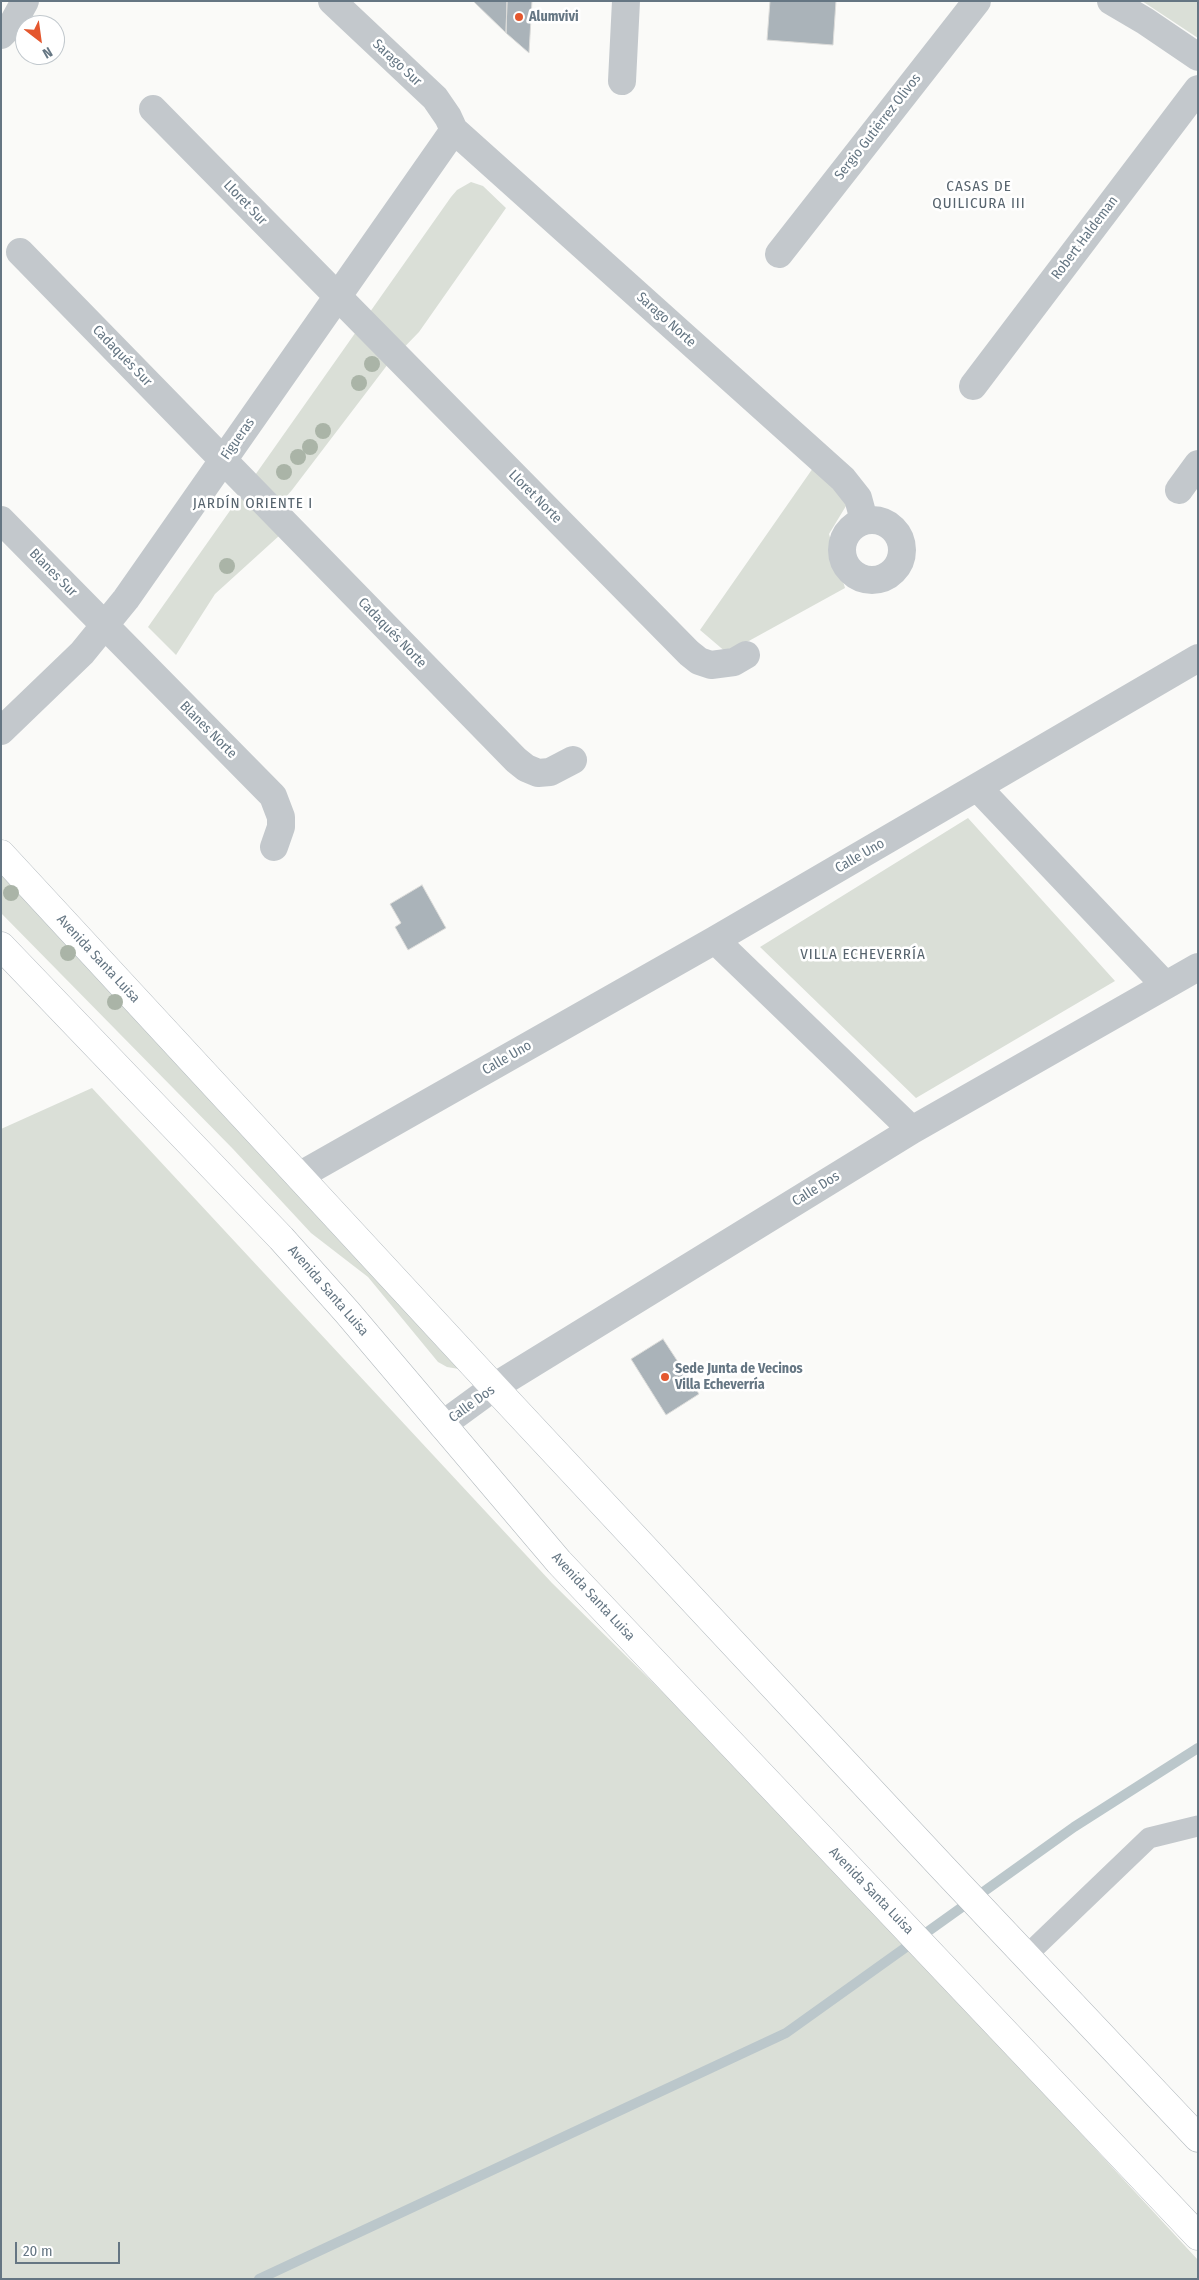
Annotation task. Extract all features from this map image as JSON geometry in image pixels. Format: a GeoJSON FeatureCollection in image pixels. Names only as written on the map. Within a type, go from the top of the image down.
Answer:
{"type":"FeatureCollection","features":[{"type":"Feature","properties":{"kind":"main road","name":"Avenida Santa Luisa"},"geometry":{"type":"LineString","coordinates":[[1,854],[944,1870],[1198,2138]]}},
{"type":"Feature","properties":{"kind":"main road","name":"Avenida Santa Luisa"},"geometry":{"type":"LineString","coordinates":[[1,946],[281,1238],[347,1312],[559,1562],[1198,2236]]}},
{"type":"Feature","properties":{"kind":"street"},"geometry":{"type":"LineString","coordinates":[[1,35],[13,23],[26,1]]}},
{"type":"Feature","properties":{"kind":"street","name":"Sarago Sur"},"geometry":{"type":"LineString","coordinates":[[332,1],[435,98],[454,130]]}},
{"type":"Feature","properties":{"kind":"street"},"geometry":{"type":"LineString","coordinates":[[622,81],[626,1]]}},
{"type":"Feature","properties":{"kind":"street","name":"Sergio Gutiérrez Olivos"},"geometry":{"type":"LineString","coordinates":[[779,254],[977,1]]}},
{"type":"Feature","properties":{"kind":"street"},"geometry":{"type":"LineString","coordinates":[[1111,1],[1145,21],[1198,57]]}},
{"type":"Feature","properties":{"kind":"street","name":"Robert Haldeman"},"geometry":{"type":"LineString","coordinates":[[973,386],[1198,89]]}},
{"type":"Feature","properties":{"kind":"street","name":"Lloret Sur"},"geometry":{"type":"LineString","coordinates":[[153,109],[337,297]]}},
{"type":"Feature","properties":{"kind":"street","name":"Figueras"},"geometry":{"type":"LineString","coordinates":[[1,731],[82,653],[144,575],[454,130]]}},
{"type":"Feature","properties":{"kind":"street","name":"Sarago Norte"},"geometry":{"type":"LineString","coordinates":[[454,130],[843,479],[858,498],[864,520]]}},
{"type":"Feature","properties":{"kind":"street","name":"Cadaqués Sur"},"geometry":{"type":"LineString","coordinates":[[20,252],[224,461]]}},
{"type":"Feature","properties":{"kind":"street","name":"Lloret Norte"},"geometry":{"type":"LineString","coordinates":[[337,297],[689,653],[699,661],[711,665],[734,662],[746,655]]}},
{"type":"Feature","properties":{"kind":"street","name":"Cadaqués Norte"},"geometry":{"type":"LineString","coordinates":[[224,461],[521,764],[538,773],[550,772],[574,760]]}},
{"type":"Feature","properties":{"kind":"street"},"geometry":{"type":"LineString","coordinates":[[1179,490],[1198,464]]}},
{"type":"Feature","properties":{"kind":"street","name":"Blanes Sur"},"geometry":{"type":"LineString","coordinates":[[1,520],[105,626]]}},
{"type":"Feature","properties":{"kind":"street","name":"Blanes Norte"},"geometry":{"type":"LineString","coordinates":[[105,626],[273,796],[281,817],[279,837],[274,847]]}},
{"type":"Feature","properties":{"kind":"street","name":"Calle Uno"},"geometry":{"type":"LineString","coordinates":[[299,1176],[715,940],[1198,658]]}},
{"type":"Feature","properties":{"kind":"street"},"geometry":{"type":"LineString","coordinates":[[978,788],[1166,985]]}},
{"type":"Feature","properties":{"kind":"street"},"geometry":{"type":"LineString","coordinates":[[715,940],[912,1130]]}},
{"type":"Feature","properties":{"kind":"street","name":"Calle Dos"},"geometry":{"type":"LineString","coordinates":[[442,1425],[494,1387],[912,1130],[1198,967]]}},
{"type":"Feature","properties":{"kind":"lane"},"geometry":{"type":"LineString","coordinates":[[1026,1956],[1149,1838],[1198,1826]]}},
{"type":"Feature","properties":{"kind":"shaded area"},"geometry":{"type":"Polygon","coordinates":[[[1142,1],[1198,1],[1198,38],[1142,1]]]}},
{"type":"Feature","properties":{"kind":"shaded area"},"geometry":{"type":"Polygon","coordinates":[[[471,182],[483,186],[506,208],[419,332],[388,364],[292,490],[266,520],[280,535],[215,594],[176,655],[148,627],[451,197],[457,190],[471,182]]]}},
{"type":"Feature","properties":{"kind":"shaded area"},"geometry":{"type":"Polygon","coordinates":[[[813,468],[849,501],[829,534],[845,588],[727,653],[700,630],[813,468]]]}},
{"type":"Feature","properties":{"kind":"shaded area"},"geometry":{"type":"Polygon","coordinates":[[[968,818],[1115,981],[916,1098],[760,947],[968,818]]]}},
{"type":"Feature","properties":{"kind":"shaded area"},"geometry":{"type":"Polygon","coordinates":[[[1,868],[398,1297],[459,1369],[447,1367],[438,1362],[368,1277],[311,1233],[233,1149],[1,913],[1,868]]]}},
{"type":"Feature","properties":{"kind":"shaded area"},"geometry":{"type":"Polygon","coordinates":[[[92,1088],[552,1583],[780,1808],[1198,2260],[1198,2279],[1,2279],[1,1129],[92,1088]]]}},
{"type":"Feature","properties":{"kind":"building"},"geometry":{"type":"Polygon","coordinates":[[[473,1],[507,1],[506,33],[473,1]]]}},
{"type":"Feature","properties":{"kind":"building","name":"Alumvivi"},"geometry":{"type":"Polygon","coordinates":[[[507,1],[532,1],[529,53],[506,33],[507,1]]]}},
{"type":"Feature","properties":{"kind":"building"},"geometry":{"type":"Polygon","coordinates":[[[770,1],[836,1],[833,45],[767,40],[770,1]]]}},
{"type":"Feature","properties":{"kind":"building"},"geometry":{"type":"Polygon","coordinates":[[[422,885],[446,928],[408,950],[395,927],[401,923],[390,904],[422,885]]]}},
{"type":"Feature","properties":{"kind":"building","name":"Sede Junta de Vecinos Villa Echeverría"},"geometry":{"type":"Polygon","coordinates":[[[663,1339],[699,1394],[666,1415],[631,1359],[663,1339]]]}},
{"type":"Feature","properties":{"kind":"waterway"},"geometry":{"type":"LineString","coordinates":[[259,2279],[786,2033],[1074,1827],[1198,1748]]}},
{"type":"Feature","properties":{"kind":"place","name":"Alumvivi"},"geometry":{"type":"Point","coordinates":[519,17]}},
{"type":"Feature","properties":{"kind":"place","name":"Sede Junta de Vecinos Villa Echeverría"},"geometry":{"type":"Point","coordinates":[665,1377]}},
{"type":"Feature","properties":{"kind":"district","name":"CASAS DE QUILICURA III"},"geometry":{"type":"Point","coordinates":[979,196]}},
{"type":"Feature","properties":{"kind":"district","name":"JARDÍN ORIENTE I"},"geometry":{"type":"Point","coordinates":[253,504]}},
{"type":"Feature","properties":{"kind":"district","name":"VILLA ECHEVERRÍA"},"geometry":{"type":"Point","coordinates":[863,955]}}]}
